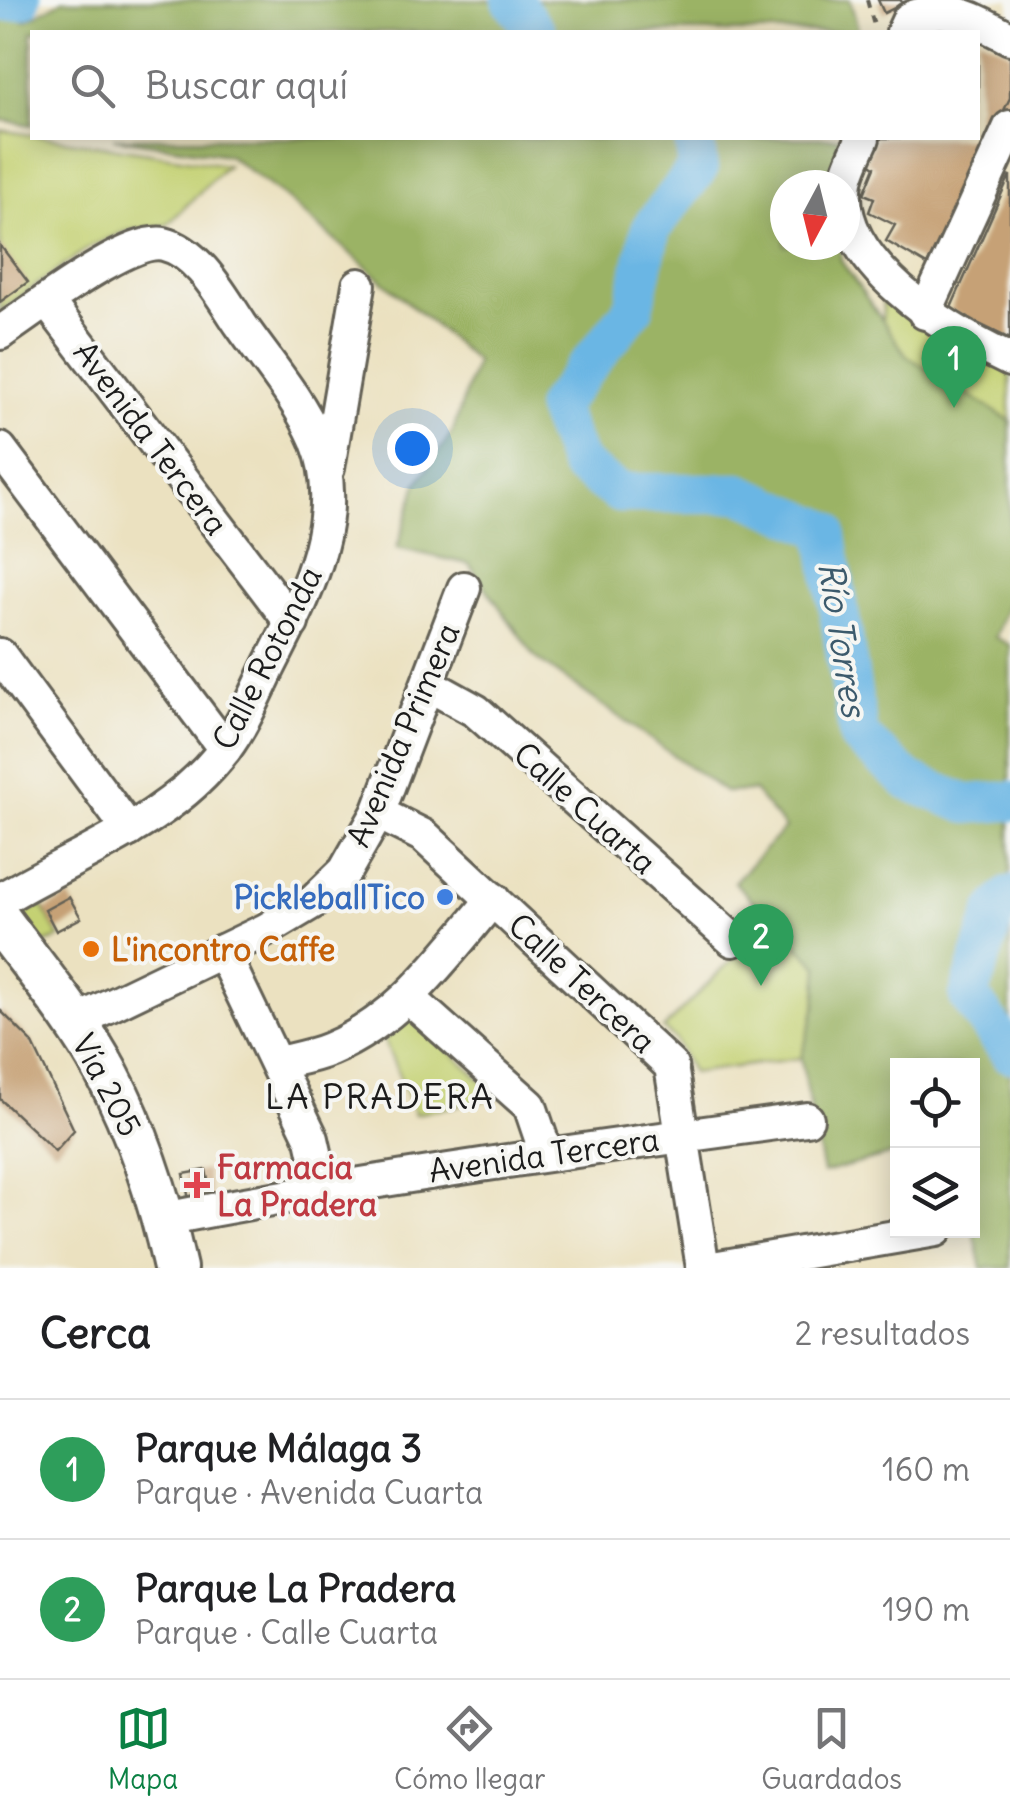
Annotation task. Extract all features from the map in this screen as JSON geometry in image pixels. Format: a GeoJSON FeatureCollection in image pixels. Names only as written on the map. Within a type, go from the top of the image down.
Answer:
{"type":"FeatureCollection","features":[{"type":"Feature","properties":{"kind":"main road","name":"Vía 205"},"geometry":{"type":"LineString","coordinates":[[0,921],[75,1022],[124,1109],[145,1158],[175,1268]]}},
{"type":"Feature","properties":{"kind":"street"},"geometry":{"type":"LineString","coordinates":[[906,26],[925,12],[941,10],[969,18],[1010,38]]}},
{"type":"Feature","properties":{"kind":"street"},"geometry":{"type":"LineString","coordinates":[[925,313],[1010,127]]}},
{"type":"Feature","properties":{"kind":"street"},"geometry":{"type":"LineString","coordinates":[[861,140],[846,182],[848,212],[858,239],[883,274],[925,313],[964,338],[1010,360]]}},
{"type":"Feature","properties":{"kind":"street","name":"Calle Rotonda"},"geometry":{"type":"LineString","coordinates":[[0,333],[114,257],[142,245],[164,244],[186,255],[212,283],[285,387],[316,439],[327,479],[327,522],[319,553],[292,622],[225,749],[198,781],[129,830],[0,900]]}},
{"type":"Feature","properties":{"kind":"street"},"geometry":{"type":"LineString","coordinates":[[327,479],[358,285]]}},
{"type":"Feature","properties":{"kind":"street","name":"Avenida Tercera"},"geometry":{"type":"LineString","coordinates":[[48,301],[292,622]]}},
{"type":"Feature","properties":{"kind":"street"},"geometry":{"type":"LineString","coordinates":[[0,449],[225,749]]}},
{"type":"Feature","properties":{"kind":"street","name":"Avenida Primera"},"geometry":{"type":"LineString","coordinates":[[75,1022],[266,930],[313,902],[345,870],[378,814],[464,588]]}},
{"type":"Feature","properties":{"kind":"street"},"geometry":{"type":"LineString","coordinates":[[0,655],[129,830]]}},
{"type":"Feature","properties":{"kind":"street","name":"Calle Cuarta"},"geometry":{"type":"LineString","coordinates":[[429,686],[476,711],[733,940]]}},
{"type":"Feature","properties":{"kind":"street","name":"Calle Tercera"},"geometry":{"type":"LineString","coordinates":[[378,814],[424,836],[670,1066],[703,1268]]}},
{"type":"Feature","properties":{"kind":"street"},"geometry":{"type":"LineString","coordinates":[[278,1063],[328,1050],[364,1032],[409,998],[493,899]]}},
{"type":"Feature","properties":{"kind":"street"},"geometry":{"type":"LineString","coordinates":[[222,950],[312,1139],[323,1188]]}},
{"type":"Feature","properties":{"kind":"street"},"geometry":{"type":"LineString","coordinates":[[409,998],[530,1106],[546,1153]]}},
{"type":"Feature","properties":{"kind":"street","name":"Avenida Tercera"},"geometry":{"type":"LineString","coordinates":[[164,1219],[323,1188],[546,1153],[807,1119]]}},
{"type":"Feature","properties":{"kind":"street"},"geometry":{"type":"LineString","coordinates":[[713,1268],[890,1238]]}},
{"type":"Feature","properties":{"kind":"path"},"geometry":{"type":"LineString","coordinates":[[867,0],[875,30]]}},
{"type":"Feature","properties":{"kind":"green space"},"geometry":{"type":"Polygon","coordinates":[[[0,0],[25,21],[63,0],[850,0],[858,30],[30,30],[30,125],[0,120],[0,0]]]}},
{"type":"Feature","properties":{"kind":"green space"},"geometry":{"type":"Polygon","coordinates":[[[0,130],[30,135],[30,140],[65,140],[227,165],[167,225],[126,231],[91,246],[0,311],[0,130]]]}},
{"type":"Feature","properties":{"kind":"green space"},"geometry":{"type":"Polygon","coordinates":[[[127,140],[851,140],[840,170],[770,170],[770,260],[841,260],[907,356],[1010,421],[1010,597],[995,637],[1010,645],[1010,1268],[982,1268],[975,1238],[980,1238],[980,1058],[890,1058],[890,1155],[823,1173],[801,1058],[816,1006],[819,967],[734,882],[785,828],[754,791],[725,792],[535,657],[469,564],[397,548],[417,484],[453,431],[476,361],[281,194],[228,155],[127,140]]]}},
{"type":"Feature","properties":{"kind":"green space"},"geometry":{"type":"Polygon","coordinates":[[[883,274],[1010,360],[1010,543],[882,373],[883,274]]]}},
{"type":"Feature","properties":{"kind":"green space"},"geometry":{"type":"Polygon","coordinates":[[[41,904],[60,938],[39,945],[21,916],[41,904]]]}},
{"type":"Feature","properties":{"kind":"green space"},"geometry":{"type":"Polygon","coordinates":[[[772,919],[819,967],[816,1006],[801,1058],[692,1073],[675,1039],[663,1029],[772,919]]]}},
{"type":"Feature","properties":{"kind":"green space"},"geometry":{"type":"Polygon","coordinates":[[[405,1019],[416,1019],[499,1097],[415,1114],[383,1037],[405,1019]]]}},
{"type":"Feature","properties":{"kind":"building"},"geometry":{"type":"Polygon","coordinates":[[[878,0],[901,0],[902,4],[884,13],[878,0]]]}},
{"type":"Feature","properties":{"kind":"building"},"geometry":{"type":"Polygon","coordinates":[[[980,38],[1010,52],[1010,98],[927,265],[886,241],[895,225],[869,212],[874,198],[864,194],[875,167],[866,161],[875,140],[980,140],[980,38]]]}},
{"type":"Feature","properties":{"kind":"building"},"geometry":{"type":"Polygon","coordinates":[[[1010,175],[1010,339],[950,310],[1010,175]]]}},
{"type":"Feature","properties":{"kind":"building"},"geometry":{"type":"Polygon","coordinates":[[[0,245],[28,282],[0,302],[0,245]]]}},
{"type":"Feature","properties":{"kind":"building"},"geometry":{"type":"Polygon","coordinates":[[[69,897],[81,918],[56,931],[45,910],[69,897]]]}},
{"type":"Feature","properties":{"kind":"building"},"geometry":{"type":"Polygon","coordinates":[[[0,1010],[32,1042],[74,1130],[55,1151],[0,1099],[0,1010]]]}},
{"type":"Feature","properties":{"kind":"building","name":"Farmacia La Pradera"},"geometry":{"type":"Polygon","coordinates":[[[206,1170],[211,1195],[189,1200],[184,1174],[206,1170]]]}},
{"type":"Feature","properties":{"kind":"waterway","name":"Río Torres"},"geometry":{"type":"LineString","coordinates":[[0,2],[21,0]]}},
{"type":"Feature","properties":{"kind":"waterway","name":"Río Torres"},"geometry":{"type":"LineString","coordinates":[[512,0],[534,30]]}},
{"type":"Feature","properties":{"kind":"waterway","name":"Río Torres"},"geometry":{"type":"LineString","coordinates":[[694,140],[698,168],[651,228],[634,308],[555,407],[579,465],[619,493],[740,493],[826,530],[859,737],[909,781],[967,804],[1010,801]]}},
{"type":"Feature","properties":{"kind":"waterway"},"geometry":{"type":"LineString","coordinates":[[1010,896],[995,913],[969,996],[1010,1053]]}},
{"type":"Feature","properties":{"kind":"place","name":"Parque Málaga 3"},"geometry":{"type":"Point","coordinates":[954,408]}},
{"type":"Feature","properties":{"kind":"place","name":"PickleballTico"},"geometry":{"type":"Point","coordinates":[445,897]}},
{"type":"Feature","properties":{"kind":"place","name":"L'incontro Caffe"},"geometry":{"type":"Point","coordinates":[91,949]}},
{"type":"Feature","properties":{"kind":"place","name":"Parque La Pradera"},"geometry":{"type":"Point","coordinates":[761,986]}},
{"type":"Feature","properties":{"kind":"place","name":"Farmacia La Pradera"},"geometry":{"type":"Point","coordinates":[197,1185]}},
{"type":"Feature","properties":{"kind":"district","name":"LA PRADERA"},"geometry":{"type":"Point","coordinates":[380,1096]}}]}
